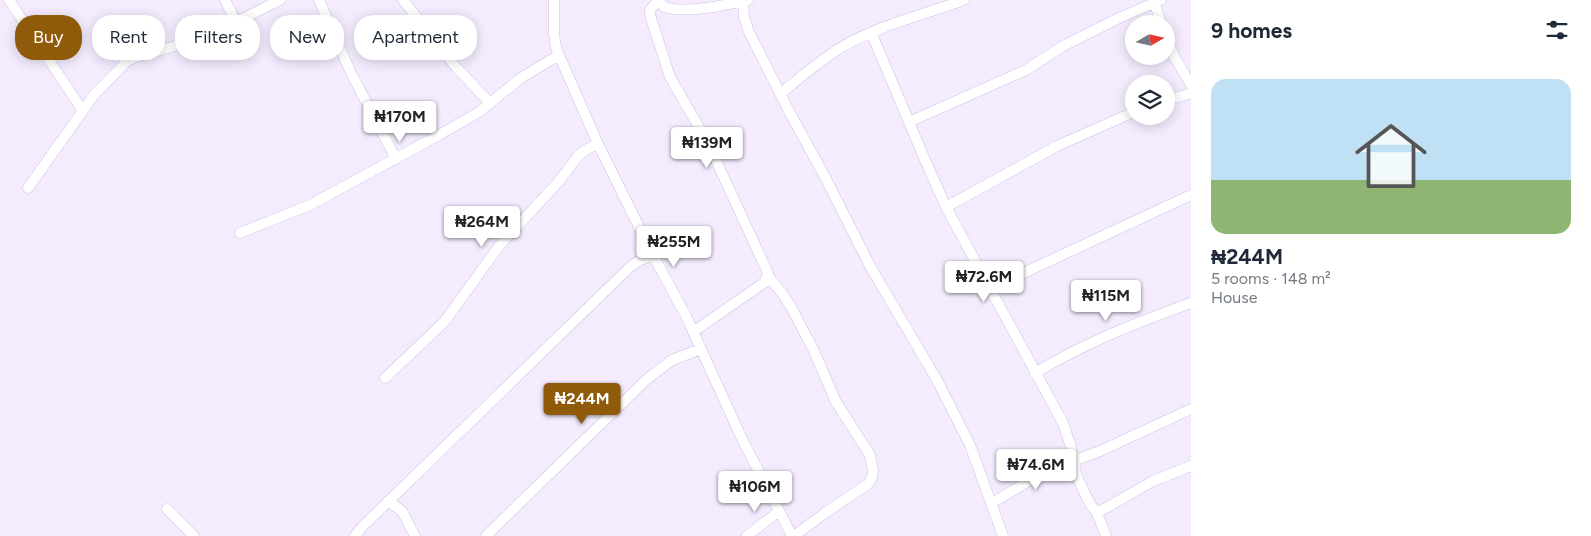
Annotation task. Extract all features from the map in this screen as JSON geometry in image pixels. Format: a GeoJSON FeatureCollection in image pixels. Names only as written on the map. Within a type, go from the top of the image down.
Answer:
{"type":"FeatureCollection","features":[{"type":"Feature","properties":{"kind":"street"},"geometry":{"type":"LineString","coordinates":[[9,0],[83,111]]}},
{"type":"Feature","properties":{"kind":"street"},"geometry":{"type":"LineString","coordinates":[[225,0],[232,15]]}},
{"type":"Feature","properties":{"kind":"street"},"geometry":{"type":"LineString","coordinates":[[250,15],[280,0]]}},
{"type":"Feature","properties":{"kind":"street"},"geometry":{"type":"LineString","coordinates":[[319,0],[351,73],[396,159]]}},
{"type":"Feature","properties":{"kind":"street"},"geometry":{"type":"LineString","coordinates":[[403,0],[456,67],[490,103]]}},
{"type":"Feature","properties":{"kind":"street"},"geometry":{"type":"LineString","coordinates":[[554,0],[554,42],[598,144],[694,332],[700,349],[742,438],[793,536],[868,484],[873,471],[870,455],[836,402],[817,357],[792,307],[768,276],[716,160],[666,68],[650,15],[650,10],[658,0],[664,7],[678,9],[746,1],[746,23],[780,94],[825,177],[873,273],[926,360],[959,421],[970,445],[1003,536]]}},
{"type":"Feature","properties":{"kind":"street"},"geometry":{"type":"LineString","coordinates":[[780,94],[841,48],[871,32],[964,0]]}},
{"type":"Feature","properties":{"kind":"street"},"geometry":{"type":"LineString","coordinates":[[909,122],[1026,70],[1070,43],[1157,1],[1159,15]]}},
{"type":"Feature","properties":{"kind":"street"},"geometry":{"type":"LineString","coordinates":[[871,32],[946,207],[1063,423],[1082,489],[1097,512],[1106,536]]}},
{"type":"Feature","properties":{"kind":"street"},"geometry":{"type":"LineString","coordinates":[[28,188],[83,111],[111,76],[127,61],[175,46]]}},
{"type":"Feature","properties":{"kind":"street"},"geometry":{"type":"LineString","coordinates":[[240,233],[310,205],[396,159],[467,119],[521,78],[559,55]]}},
{"type":"Feature","properties":{"kind":"street"},"geometry":{"type":"LineString","coordinates":[[1175,58],[1190,80]]}},
{"type":"Feature","properties":{"kind":"street"},"geometry":{"type":"LineString","coordinates":[[1175,98],[1191,93]]}},
{"type":"Feature","properties":{"kind":"street"},"geometry":{"type":"LineString","coordinates":[[946,207],[1057,146],[1125,116]]}},
{"type":"Feature","properties":{"kind":"street"},"geometry":{"type":"LineString","coordinates":[[385,378],[445,321],[499,246],[560,180],[578,156],[598,144]]}},
{"type":"Feature","properties":{"kind":"street"},"geometry":{"type":"LineString","coordinates":[[990,288],[1191,194]]}},
{"type":"Feature","properties":{"kind":"street"},"geometry":{"type":"LineString","coordinates":[[355,536],[388,501],[630,267],[640,260],[653,255]]}},
{"type":"Feature","properties":{"kind":"street"},"geometry":{"type":"LineString","coordinates":[[694,332],[765,282],[768,276]]}},
{"type":"Feature","properties":{"kind":"street"},"geometry":{"type":"LineString","coordinates":[[1035,373],[1098,339],[1191,303]]}},
{"type":"Feature","properties":{"kind":"street"},"geometry":{"type":"LineString","coordinates":[[486,536],[647,379],[672,360],[700,349]]}},
{"type":"Feature","properties":{"kind":"street"},"geometry":{"type":"LineString","coordinates":[[992,503],[1049,466],[1073,461],[1114,446],[1191,408]]}},
{"type":"Feature","properties":{"kind":"street"},"geometry":{"type":"LineString","coordinates":[[1097,512],[1153,481],[1191,466]]}},
{"type":"Feature","properties":{"kind":"street"},"geometry":{"type":"LineString","coordinates":[[388,501],[402,511],[415,536]]}},
{"type":"Feature","properties":{"kind":"street"},"geometry":{"type":"LineString","coordinates":[[167,509],[194,536]]}},
{"type":"Feature","properties":{"kind":"street"},"geometry":{"type":"LineString","coordinates":[[747,536],[780,512]]}}]}
